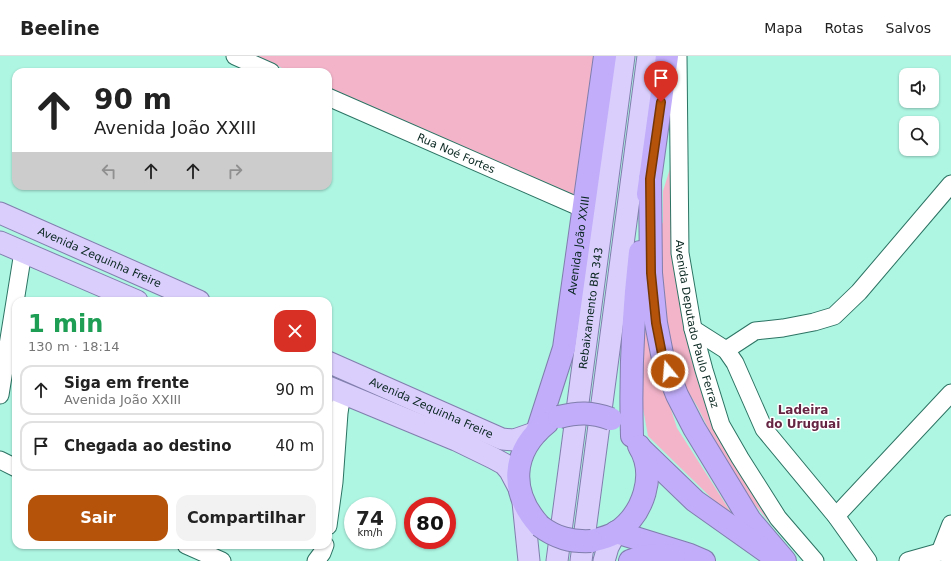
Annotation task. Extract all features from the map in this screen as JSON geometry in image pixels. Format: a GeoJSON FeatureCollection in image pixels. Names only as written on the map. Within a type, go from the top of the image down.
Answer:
{"type":"FeatureCollection","features":[{"type":"Feature","properties":{"kind":"highway","name":"Avenida João XXIII"},"geometry":{"type":"LineString","coordinates":[[537,432],[564,348],[605,56]]}},
{"type":"Feature","properties":{"kind":"highway"},"geometry":{"type":"LineString","coordinates":[[667,56],[635,295],[632,374],[636,443],[646,467],[646,486],[641,504],[631,520],[616,532],[604,538],[577,542],[551,534],[540,526],[532,517],[521,495],[519,467],[525,448],[537,432],[547,423],[559,417],[586,413],[598,415],[611,419],[623,428],[636,443],[695,501],[779,561]]}},
{"type":"Feature","properties":{"kind":"highway"},"geometry":{"type":"LineString","coordinates":[[650,179],[651,273],[656,323],[663,359],[677,395],[694,428],[750,520],[785,561]]}},
{"type":"Feature","properties":{"kind":"highway"},"geometry":{"type":"LineString","coordinates":[[616,532],[690,555],[704,561]]}},
{"type":"Feature","properties":{"kind":"highway"},"geometry":{"type":"LineString","coordinates":[[630,561],[647,556],[668,555],[692,561]]}},
{"type":"Feature","properties":{"kind":"main road","name":"Rebaixamento BR 343"},"geometry":{"type":"LineString","coordinates":[[557,561],[624,56]]}},
{"type":"Feature","properties":{"kind":"main road"},"geometry":{"type":"LineString","coordinates":[[581,561],[648,56]]}},
{"type":"Feature","properties":{"kind":"main road","name":"Avenida Zequinha Freire"},"geometry":{"type":"LineString","coordinates":[[0,213],[190,297]]}},
{"type":"Feature","properties":{"kind":"main road"},"geometry":{"type":"LineString","coordinates":[[0,242],[128,297]]}},
{"type":"Feature","properties":{"kind":"main road"},"geometry":{"type":"LineString","coordinates":[[335,390],[335,386],[344,375],[336,365]]}},
{"type":"Feature","properties":{"kind":"main road","name":"Avenida Zequinha Freire"},"geometry":{"type":"LineString","coordinates":[[336,365],[502,439],[514,440],[537,432]]}},
{"type":"Feature","properties":{"kind":"main road","name":"Avenida Zequinha Freire"},"geometry":{"type":"LineString","coordinates":[[335,390],[456,440],[504,464],[521,495]]}},
{"type":"Feature","properties":{"kind":"main road"},"geometry":{"type":"LineString","coordinates":[[521,495],[529,561]]}},
{"type":"Feature","properties":{"kind":"main road"},"geometry":{"type":"LineString","coordinates":[[604,561],[608,547],[616,532]]}},
{"type":"Feature","properties":{"kind":"street"},"geometry":{"type":"LineString","coordinates":[[235,56],[262,68]]}},
{"type":"Feature","properties":{"kind":"street","name":"Avenida Deputado Paulo Ferraz"},"geometry":{"type":"LineString","coordinates":[[678,56],[680,253],[693,329],[704,370],[721,425],[740,458],[778,518],[814,561]]}},
{"type":"Feature","properties":{"kind":"street","name":"Rua Noé Fortes"},"geometry":{"type":"LineString","coordinates":[[332,99],[584,209]]}},
{"type":"Feature","properties":{"kind":"street"},"geometry":{"type":"LineString","coordinates":[[726,350],[755,331],[783,328],[814,322],[834,316],[859,292],[951,184]]}},
{"type":"Feature","properties":{"kind":"street"},"geometry":{"type":"LineString","coordinates":[[16,297],[23,252]]}},
{"type":"Feature","properties":{"kind":"street"},"geometry":{"type":"LineString","coordinates":[[0,395],[12,320]]}},
{"type":"Feature","properties":{"kind":"street"},"geometry":{"type":"LineString","coordinates":[[693,329],[726,350],[735,363],[764,429],[836,516],[868,561]]}},
{"type":"Feature","properties":{"kind":"street"},"geometry":{"type":"LineString","coordinates":[[332,497],[339,413],[335,390]]}},
{"type":"Feature","properties":{"kind":"street"},"geometry":{"type":"LineString","coordinates":[[836,516],[951,394]]}},
{"type":"Feature","properties":{"kind":"street"},"geometry":{"type":"LineString","coordinates":[[0,460],[12,466]]}},
{"type":"Feature","properties":{"kind":"street"},"geometry":{"type":"LineString","coordinates":[[908,561],[946,553],[951,524]]}},
{"type":"Feature","properties":{"kind":"street"},"geometry":{"type":"LineString","coordinates":[[196,549],[210,555]]}},
{"type":"Feature","properties":{"kind":"street"},"geometry":{"type":"LineString","coordinates":[[316,561],[324,549]]}},
{"type":"Feature","properties":{"kind":"shaded area"},"geometry":{"type":"Polygon","coordinates":[[[255,56],[595,56],[575,198],[332,90],[332,68],[282,68],[255,56]]]}},
{"type":"Feature","properties":{"kind":"shaded area"},"geometry":{"type":"Polygon","coordinates":[[[672,162],[703,392],[795,550],[774,528],[745,493],[684,385],[674,356],[663,313],[653,240],[663,222],[663,191],[672,162]]]}},
{"type":"Feature","properties":{"kind":"shaded area"},"geometry":{"type":"Polygon","coordinates":[[[641,317],[677,428],[739,525],[648,436],[636,370],[641,317]]]}},
{"type":"Feature","properties":{"kind":"district","name":"Ladeira do Uruguai"},"geometry":{"type":"Point","coordinates":[803,417]}},
{"type":"Feature","properties":{"kind":"route"},"geometry":{"type":"LineString","coordinates":[[661,102],[650,179],[651,273],[656,323],[663,359],[668,371]]}}]}
